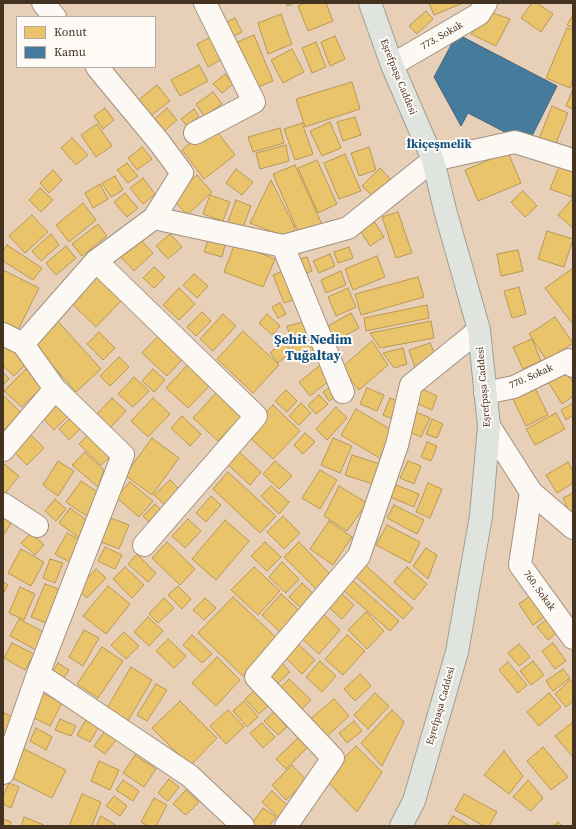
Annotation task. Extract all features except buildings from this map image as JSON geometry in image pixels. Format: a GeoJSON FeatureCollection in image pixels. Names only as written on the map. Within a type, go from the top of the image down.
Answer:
{"type":"FeatureCollection","features":[{"type":"Feature","properties":{"kind":"main road","name":"Eşrefpaşa Caddesi"},"geometry":{"type":"LineString","coordinates":[[370,3],[392,65],[433,160],[445,210],[479,330],[488,426],[481,516],[456,652],[414,801],[401,826]]}},
{"type":"Feature","properties":{"kind":"street"},"geometry":{"type":"LineString","coordinates":[[43,3],[54,16]]}},
{"type":"Feature","properties":{"kind":"street"},"geometry":{"type":"LineString","coordinates":[[195,133],[254,102],[205,3]]}},
{"type":"Feature","properties":{"kind":"street","name":"773. Sokak"},"geometry":{"type":"LineString","coordinates":[[392,65],[481,7]]}},
{"type":"Feature","properties":{"kind":"street"},"geometry":{"type":"LineString","coordinates":[[23,344],[96,261],[154,218],[182,173],[159,142],[98,68]]}},
{"type":"Feature","properties":{"kind":"street"},"geometry":{"type":"LineString","coordinates":[[154,218],[283,246],[348,228],[433,160],[516,142],[573,160]]}},
{"type":"Feature","properties":{"kind":"street"},"geometry":{"type":"LineString","coordinates":[[283,246],[343,392]]}},
{"type":"Feature","properties":{"kind":"street"},"geometry":{"type":"LineString","coordinates":[[96,261],[256,416],[144,545]]}},
{"type":"Feature","properties":{"kind":"street"},"geometry":{"type":"LineString","coordinates":[[286,826],[333,758],[256,677],[359,556],[397,445],[411,385],[479,330]]}},
{"type":"Feature","properties":{"kind":"street"},"geometry":{"type":"LineString","coordinates":[[3,334],[23,344],[55,389],[123,455],[38,674],[3,773]]}},
{"type":"Feature","properties":{"kind":"street","name":"770. Sokak"},"geometry":{"type":"LineString","coordinates":[[485,393],[514,387],[569,360],[573,366]]}},
{"type":"Feature","properties":{"kind":"street"},"geometry":{"type":"LineString","coordinates":[[3,450],[55,389]]}},
{"type":"Feature","properties":{"kind":"street"},"geometry":{"type":"LineString","coordinates":[[488,426],[531,492],[573,528]]}},
{"type":"Feature","properties":{"kind":"street","name":"760. Sokak"},"geometry":{"type":"LineString","coordinates":[[531,492],[520,565],[573,638]]}},
{"type":"Feature","properties":{"kind":"street"},"geometry":{"type":"LineString","coordinates":[[3,504],[36,526]]}},
{"type":"Feature","properties":{"kind":"street"},"geometry":{"type":"LineString","coordinates":[[38,674],[190,776],[243,826]]}},
{"type":"Feature","properties":{"kind":"district","name":"İkiçeşmelik"},"geometry":{"type":"Point","coordinates":[439,145]}},
{"type":"Feature","properties":{"kind":"district","name":"Şehit Nedim Tuğaltay"},"geometry":{"type":"Point","coordinates":[313,348]}}]}
